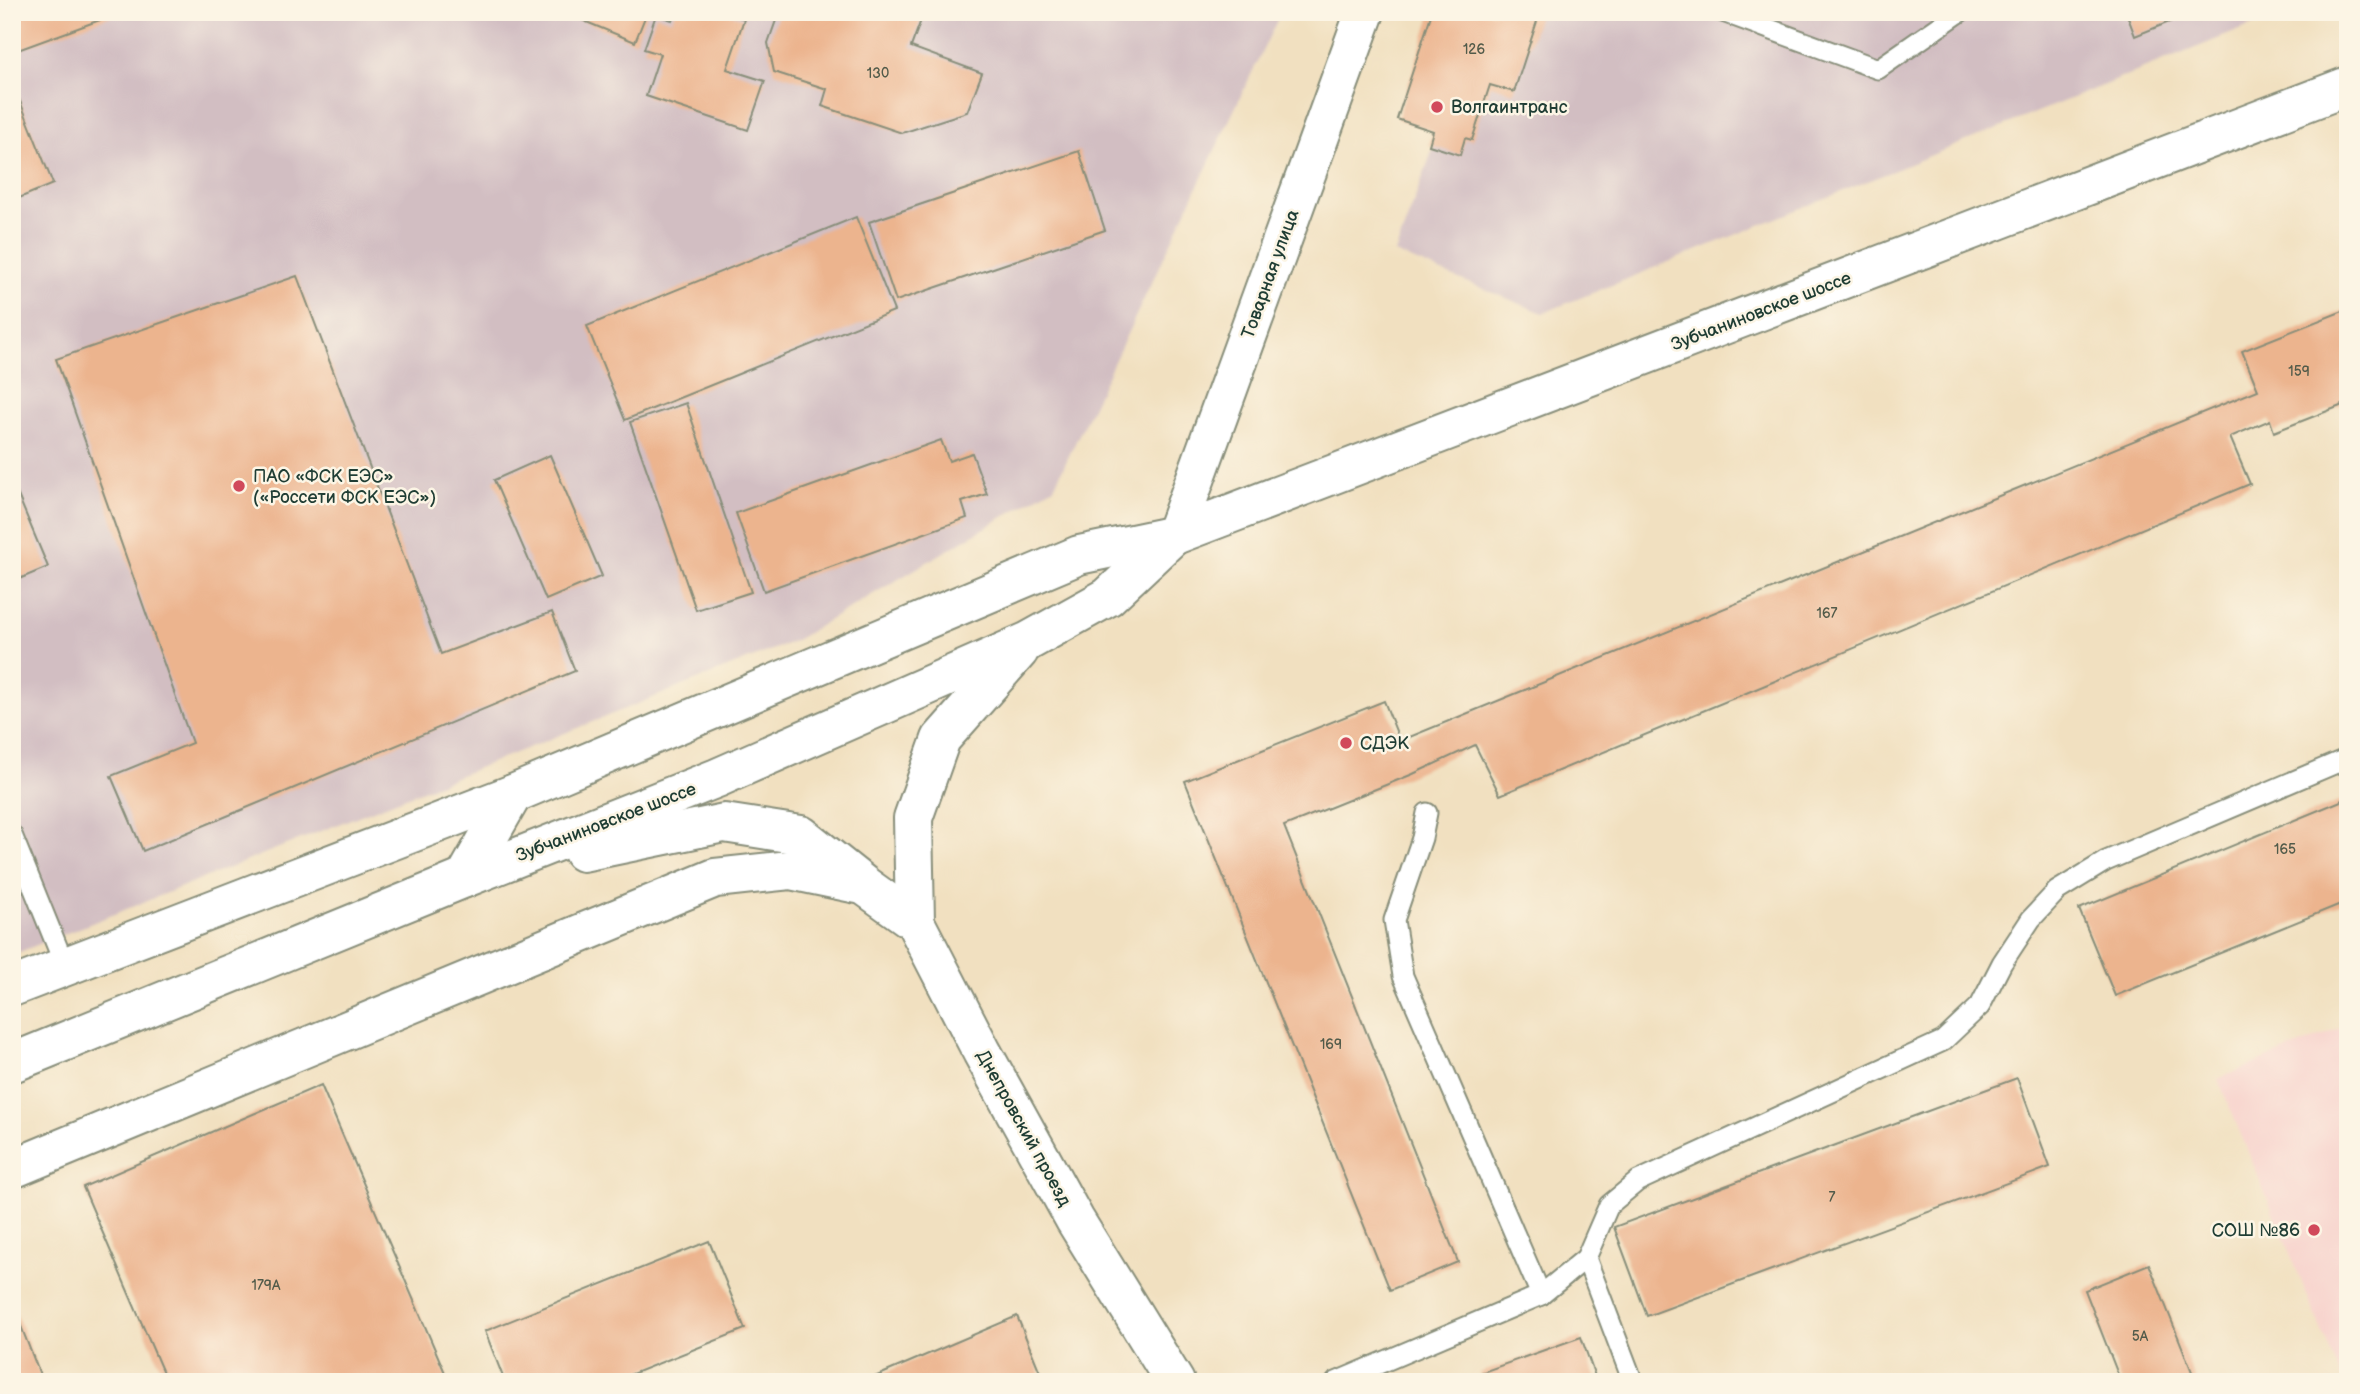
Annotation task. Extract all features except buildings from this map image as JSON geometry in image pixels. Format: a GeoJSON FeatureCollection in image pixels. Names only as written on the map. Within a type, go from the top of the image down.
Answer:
{"type":"FeatureCollection","features":[{"type":"Feature","properties":{"kind":"main road","name":"Товарная улица"},"geometry":{"type":"LineString","coordinates":[[1175,535],[1366,12]]}},
{"type":"Feature","properties":{"kind":"main road","name":"Зубчаниновское шоссе"},"geometry":{"type":"LineString","coordinates":[[12,987],[513,794],[1079,555],[1175,535],[2348,86]]}},
{"type":"Feature","properties":{"kind":"main road","name":"Зубчаниновское шоссе"},"geometry":{"type":"LineString","coordinates":[[12,1063],[465,878],[717,779],[1027,642],[1108,597],[1175,535]]}},
{"type":"Feature","properties":{"kind":"main road"},"geometry":{"type":"LineString","coordinates":[[915,922],[913,818],[941,739],[1027,642]]}},
{"type":"Feature","properties":{"kind":"main road"},"geometry":{"type":"LineString","coordinates":[[465,878],[513,794]]}},
{"type":"Feature","properties":{"kind":"main road","name":"Днепровский проезд"},"geometry":{"type":"LineString","coordinates":[[465,878],[657,835],[724,823],[801,835],[915,922],[976,1041],[1075,1220],[1175,1382]]}},
{"type":"Feature","properties":{"kind":"main road"},"geometry":{"type":"LineString","coordinates":[[12,1169],[715,878],[790,870],[865,886]]}},
{"type":"Feature","properties":{"kind":"lane"},"geometry":{"type":"LineString","coordinates":[[1723,12],[1878,69],[1960,12]]}},
{"type":"Feature","properties":{"kind":"lane"},"geometry":{"type":"LineString","coordinates":[[1336,1382],[1541,1295],[1586,1258],[1609,1205],[1638,1181],[1943,1041],[1980,1006],[2002,963],[2031,919],[2057,891],[2106,861],[2348,758]]}},
{"type":"Feature","properties":{"kind":"lane"},"geometry":{"type":"LineString","coordinates":[[1427,813],[1422,838],[1394,920],[1403,976],[1541,1295]]}},
{"type":"Feature","properties":{"kind":"lane"},"geometry":{"type":"LineString","coordinates":[[12,835],[65,966]]}},
{"type":"Feature","properties":{"kind":"lane"},"geometry":{"type":"LineString","coordinates":[[1586,1258],[1633,1382]]}},
{"type":"Feature","properties":{"kind":"shaded area"},"geometry":{"type":"Polygon","coordinates":[[[12,12],[1281,12],[1054,487],[794,641],[12,955],[12,12]]]}},
{"type":"Feature","properties":{"kind":"shaded area"},"geometry":{"type":"Polygon","coordinates":[[[1483,12],[2284,12],[1543,313],[1395,253],[1483,12]]]}},
{"type":"Feature","properties":{"kind":"shaded area","name":"СОШ №86"},"geometry":{"type":"Polygon","coordinates":[[[2348,1025],[2348,1382],[2343,1382],[2218,1079],[2348,1025]]]}},
{"type":"Feature","properties":{"kind":"place","name":"Волгаинтранс"},"geometry":{"type":"Point","coordinates":[1437,107]}},
{"type":"Feature","properties":{"kind":"place","name":"ПАО «ФСК ЕЭС» («Россети ФСК ЕЭС»)"},"geometry":{"type":"Point","coordinates":[239,486]}},
{"type":"Feature","properties":{"kind":"place","name":"СДЭК"},"geometry":{"type":"Point","coordinates":[1346,743]}},
{"type":"Feature","properties":{"kind":"place","name":"СОШ №86"},"geometry":{"type":"Point","coordinates":[2314,1230]}}]}
